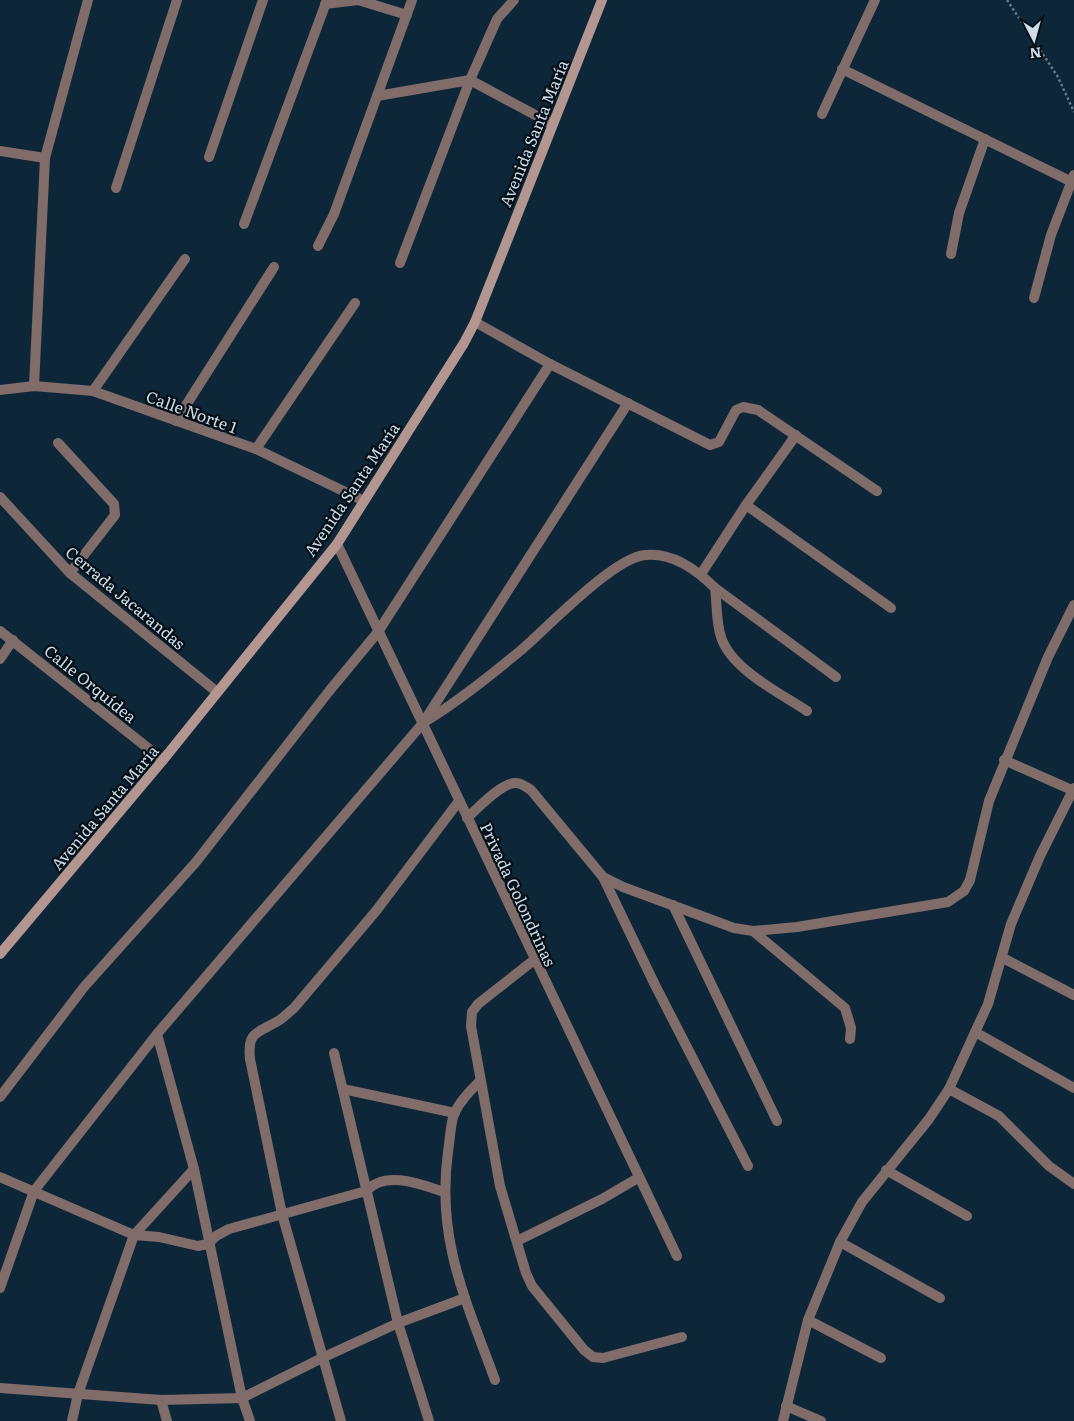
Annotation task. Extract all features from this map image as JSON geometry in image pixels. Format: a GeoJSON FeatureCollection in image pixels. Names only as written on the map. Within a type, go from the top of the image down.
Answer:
{"type":"FeatureCollection","features":[{"type":"Feature","properties":{"kind":"main road","name":"Avenida Santa María"},"geometry":{"type":"LineString","coordinates":[[0,954],[163,760],[337,544],[464,343],[475,322],[602,0]]}},
{"type":"Feature","properties":{"kind":"street"},"geometry":{"type":"LineString","coordinates":[[34,386],[45,158],[88,0]]}},
{"type":"Feature","properties":{"kind":"street"},"geometry":{"type":"LineString","coordinates":[[116,188],[177,0]]}},
{"type":"Feature","properties":{"kind":"street"},"geometry":{"type":"LineString","coordinates":[[209,157],[263,0]]}},
{"type":"Feature","properties":{"kind":"street"},"geometry":{"type":"LineString","coordinates":[[244,224],[326,2],[358,0],[406,15]]}},
{"type":"Feature","properties":{"kind":"street"},"geometry":{"type":"LineString","coordinates":[[318,246],[334,214],[412,0]]}},
{"type":"Feature","properties":{"kind":"street"},"geometry":{"type":"LineString","coordinates":[[400,264],[470,80],[504,0]]}},
{"type":"Feature","properties":{"kind":"street"},"geometry":{"type":"LineString","coordinates":[[497,19],[514,0]]}},
{"type":"Feature","properties":{"kind":"street"},"geometry":{"type":"LineString","coordinates":[[822,114],[874,0]]}},
{"type":"Feature","properties":{"kind":"street"},"geometry":{"type":"LineString","coordinates":[[842,69],[985,139],[1072,178],[1051,235],[1034,298]]}},
{"type":"Feature","properties":{"kind":"street"},"geometry":{"type":"LineString","coordinates":[[377,96],[470,80],[552,124]]}},
{"type":"Feature","properties":{"kind":"street"},"geometry":{"type":"LineString","coordinates":[[951,254],[959,213],[985,139]]}},
{"type":"Feature","properties":{"kind":"street"},"geometry":{"type":"LineString","coordinates":[[0,151],[45,158]]}},
{"type":"Feature","properties":{"kind":"street"},"geometry":{"type":"LineString","coordinates":[[92,391],[185,259]]}},
{"type":"Feature","properties":{"kind":"street"},"geometry":{"type":"LineString","coordinates":[[176,421],[274,267]]}},
{"type":"Feature","properties":{"kind":"street"},"geometry":{"type":"LineString","coordinates":[[256,450],[355,303]]}},
{"type":"Feature","properties":{"kind":"street"},"geometry":{"type":"LineString","coordinates":[[475,322],[550,364],[710,445],[719,442],[736,410],[743,408],[758,410],[878,491]]}},
{"type":"Feature","properties":{"kind":"street"},"geometry":{"type":"LineString","coordinates":[[0,1097],[84,988],[196,862],[330,690],[378,632],[550,364]]}},
{"type":"Feature","properties":{"kind":"street","name":"Calle Norte 1"},"geometry":{"type":"LineString","coordinates":[[0,390],[34,386],[92,391],[256,450],[364,501]]}},
{"type":"Feature","properties":{"kind":"street"},"geometry":{"type":"LineString","coordinates":[[0,1288],[34,1191],[157,1034],[423,723],[628,403]]}},
{"type":"Feature","properties":{"kind":"street"},"geometry":{"type":"LineString","coordinates":[[701,574],[746,505],[796,435]]}},
{"type":"Feature","properties":{"kind":"street"},"geometry":{"type":"LineString","coordinates":[[58,443],[114,504],[116,510],[115,515],[70,574]]}},
{"type":"Feature","properties":{"kind":"street","name":"Cerrada Jacarandas"},"geometry":{"type":"LineString","coordinates":[[0,497],[70,574],[217,692]]}},
{"type":"Feature","properties":{"kind":"street"},"geometry":{"type":"LineString","coordinates":[[746,505],[891,608]]}},
{"type":"Feature","properties":{"kind":"street","name":"Privada Golondrinas"},"geometry":{"type":"LineString","coordinates":[[337,544],[638,1178],[677,1256]]}},
{"type":"Feature","properties":{"kind":"street"},"geometry":{"type":"LineString","coordinates":[[423,723],[452,706],[520,651],[607,574],[626,562],[644,555],[664,556],[701,574],[715,588],[836,676]]}},
{"type":"Feature","properties":{"kind":"street"},"geometry":{"type":"LineString","coordinates":[[715,588],[721,636],[728,652],[739,664],[807,711]]}},
{"type":"Feature","properties":{"kind":"street"},"geometry":{"type":"LineString","coordinates":[[602,877],[734,928],[753,932],[919,908],[957,897],[970,880],[989,801],[1004,760],[1048,657],[1074,604]]}},
{"type":"Feature","properties":{"kind":"street","name":"Calle Orquídea"},"geometry":{"type":"LineString","coordinates":[[0,631],[163,760]]}},
{"type":"Feature","properties":{"kind":"street"},"geometry":{"type":"LineString","coordinates":[[0,659],[13,640]]}},
{"type":"Feature","properties":{"kind":"street"},"geometry":{"type":"LineString","coordinates":[[783,1421],[808,1320],[840,1242],[862,1202],[929,1119],[949,1089],[988,1004],[1012,924],[1040,856],[1074,790],[1004,760]]}},
{"type":"Feature","properties":{"kind":"street"},"geometry":{"type":"LineString","coordinates":[[467,818],[503,787],[510,783],[524,785],[531,790],[602,877],[748,1166]]}},
{"type":"Feature","properties":{"kind":"street"},"geometry":{"type":"LineString","coordinates":[[341,1421],[282,1214],[250,1059],[249,1044],[255,1033],[278,1021],[294,1008],[376,911],[459,801]]}},
{"type":"Feature","properties":{"kind":"street"},"geometry":{"type":"LineString","coordinates":[[673,905],[777,1121]]}},
{"type":"Feature","properties":{"kind":"street"},"geometry":{"type":"LineString","coordinates":[[753,932],[845,1008],[852,1028],[850,1039]]}},
{"type":"Feature","properties":{"kind":"street"},"geometry":{"type":"LineString","coordinates":[[1003,958],[1074,995]]}},
{"type":"Feature","properties":{"kind":"street"},"geometry":{"type":"LineString","coordinates":[[534,960],[478,1004],[472,1012],[471,1026],[500,1186],[516,1241],[532,1286],[584,1350],[593,1357],[603,1358],[682,1338]]}},
{"type":"Feature","properties":{"kind":"street"},"geometry":{"type":"LineString","coordinates":[[975,1032],[1074,1088]]}},
{"type":"Feature","properties":{"kind":"street"},"geometry":{"type":"LineString","coordinates":[[157,1034],[194,1169],[208,1244],[242,1398],[250,1421]]}},
{"type":"Feature","properties":{"kind":"street"},"geometry":{"type":"LineString","coordinates":[[334,1053],[398,1323],[428,1421]]}},
{"type":"Feature","properties":{"kind":"street"},"geometry":{"type":"LineString","coordinates":[[480,1081],[466,1096],[455,1113],[444,1192],[450,1248],[465,1298],[495,1380]]}},
{"type":"Feature","properties":{"kind":"street"},"geometry":{"type":"LineString","coordinates":[[344,1089],[455,1113]]}},
{"type":"Feature","properties":{"kind":"street"},"geometry":{"type":"LineString","coordinates":[[949,1089],[999,1116],[1049,1166],[1074,1184]]}},
{"type":"Feature","properties":{"kind":"street"},"geometry":{"type":"LineString","coordinates":[[72,1421],[78,1394],[134,1235],[194,1169]]}},
{"type":"Feature","properties":{"kind":"street"},"geometry":{"type":"LineString","coordinates":[[886,1170],[967,1216]]}},
{"type":"Feature","properties":{"kind":"street"},"geometry":{"type":"LineString","coordinates":[[0,1178],[134,1235],[159,1237],[188,1245],[208,1244],[216,1236],[229,1229],[366,1191],[372,1184],[393,1180],[415,1183],[444,1192]]}},
{"type":"Feature","properties":{"kind":"street"},"geometry":{"type":"LineString","coordinates":[[516,1241],[602,1199],[638,1178]]}},
{"type":"Feature","properties":{"kind":"street"},"geometry":{"type":"LineString","coordinates":[[840,1242],[940,1298]]}},
{"type":"Feature","properties":{"kind":"street"},"geometry":{"type":"LineString","coordinates":[[0,1388],[160,1400],[242,1398],[398,1323],[465,1298]]}},
{"type":"Feature","properties":{"kind":"street"},"geometry":{"type":"LineString","coordinates":[[808,1320],[882,1358]]}},
{"type":"Feature","properties":{"kind":"street"},"geometry":{"type":"LineString","coordinates":[[160,1400],[167,1421]]}},
{"type":"Feature","properties":{"kind":"street"},"geometry":{"type":"LineString","coordinates":[[786,1406],[821,1421]]}},
{"type":"Feature","properties":{"kind":"path"},"geometry":{"type":"LineString","coordinates":[[1007,0],[1058,77],[1074,112]]}}]}
